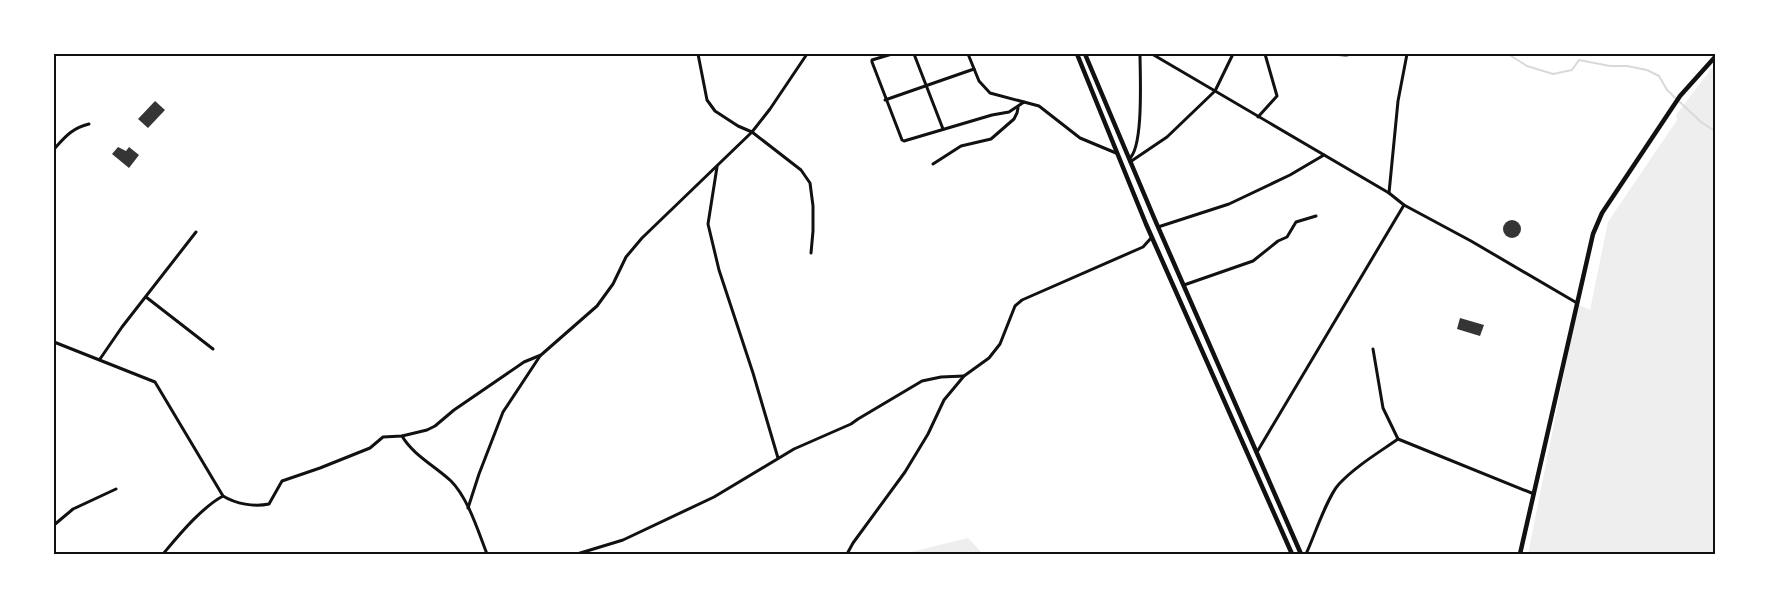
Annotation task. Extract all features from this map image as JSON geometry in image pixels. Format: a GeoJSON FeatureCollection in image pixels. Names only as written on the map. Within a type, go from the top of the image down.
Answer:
{"type":"FeatureCollection","features":[{"type":"Feature","properties":{"kind":"main road"},"geometry":{"type":"LineString","coordinates":[[1076,54],[1152,237],[1292,554]]}},
{"type":"Feature","properties":{"kind":"main road"},"geometry":{"type":"LineString","coordinates":[[1085,54],[1300,554]]}},
{"type":"Feature","properties":{"kind":"main road"},"geometry":{"type":"LineString","coordinates":[[1520,554],[1593,234],[1602,213],[1673,106],[1715,57]]}},
{"type":"Feature","properties":{"kind":"street"},"geometry":{"type":"LineString","coordinates":[[698,54],[707,100],[715,111],[752,132],[801,170],[810,183],[813,212],[811,253]]}},
{"type":"Feature","properties":{"kind":"street"},"geometry":{"type":"LineString","coordinates":[[468,508],[503,412],[541,355],[597,306],[613,284],[626,257],[642,238],[752,132],[807,54]]}},
{"type":"Feature","properties":{"kind":"street"},"geometry":{"type":"LineString","coordinates":[[892,54],[872,60],[872,62],[885,100],[902,140],[907,141],[992,115],[1005,114],[1024,102]]}},
{"type":"Feature","properties":{"kind":"street"},"geometry":{"type":"LineString","coordinates":[[914,54],[943,129]]}},
{"type":"Feature","properties":{"kind":"street"},"geometry":{"type":"LineString","coordinates":[[968,54],[979,81],[990,93],[1039,106],[1088,142],[1116,152]]}},
{"type":"Feature","properties":{"kind":"street"},"geometry":{"type":"LineString","coordinates":[[1130,161],[1139,136],[1140,54]]}},
{"type":"Feature","properties":{"kind":"street"},"geometry":{"type":"LineString","coordinates":[[1152,54],[1389,193],[1404,205],[1471,241],[1578,304]]}},
{"type":"Feature","properties":{"kind":"street"},"geometry":{"type":"LineString","coordinates":[[1130,161],[1167,137],[1215,90],[1233,54]]}},
{"type":"Feature","properties":{"kind":"street"},"geometry":{"type":"LineString","coordinates":[[1258,116],[1277,96],[1265,54]]}},
{"type":"Feature","properties":{"kind":"street"},"geometry":{"type":"LineString","coordinates":[[1332,54],[1352,54]]}},
{"type":"Feature","properties":{"kind":"street"},"geometry":{"type":"LineString","coordinates":[[1389,193],[1398,101],[1407,54]]}},
{"type":"Feature","properties":{"kind":"street"},"geometry":{"type":"LineString","coordinates":[[885,100],[974,70]]}},
{"type":"Feature","properties":{"kind":"street"},"geometry":{"type":"LineString","coordinates":[[933,164],[961,146],[991,139],[1014,120],[1018,107]]}},
{"type":"Feature","properties":{"kind":"street"},"geometry":{"type":"LineString","coordinates":[[54,150],[68,133],[78,127],[89,124]]}},
{"type":"Feature","properties":{"kind":"street"},"geometry":{"type":"LineString","coordinates":[[1158,226],[1229,204],[1290,175],[1324,155]]}},
{"type":"Feature","properties":{"kind":"street"},"geometry":{"type":"LineString","coordinates":[[718,166],[708,224],[719,270],[753,373],[778,458]]}},
{"type":"Feature","properties":{"kind":"street"},"geometry":{"type":"LineString","coordinates":[[1257,452],[1404,205]]}},
{"type":"Feature","properties":{"kind":"street"},"geometry":{"type":"LineString","coordinates":[[1184,285],[1253,261],[1278,241],[1287,237],[1296,222],[1303,218],[1316,216]]}},
{"type":"Feature","properties":{"kind":"street"},"geometry":{"type":"LineString","coordinates":[[100,359],[196,232]]}},
{"type":"Feature","properties":{"kind":"street"},"geometry":{"type":"LineString","coordinates":[[847,554],[905,472],[928,434],[944,400],[964,376],[989,358],[1000,344],[1015,306],[1022,300],[1143,247],[1152,237]]}},
{"type":"Feature","properties":{"kind":"street"},"geometry":{"type":"LineString","coordinates":[[146,297],[213,349]]}},
{"type":"Feature","properties":{"kind":"street"},"geometry":{"type":"LineString","coordinates":[[54,342],[155,382],[222,496],[232,501],[260,506],[269,504],[282,481],[370,448],[383,437],[402,436],[427,430],[435,426],[451,412],[524,362],[541,355]]}},
{"type":"Feature","properties":{"kind":"street"},"geometry":{"type":"LineString","coordinates":[[1374,349],[1383,408],[1398,439],[1534,494]]}},
{"type":"Feature","properties":{"kind":"street"},"geometry":{"type":"LineString","coordinates":[[577,554],[623,540],[714,497],[794,449],[851,424],[922,381],[941,377],[964,376]]}},
{"type":"Feature","properties":{"kind":"street"},"geometry":{"type":"LineString","coordinates":[[402,436],[409,447],[451,481],[468,508],[487,554]]}},
{"type":"Feature","properties":{"kind":"street"},"geometry":{"type":"LineString","coordinates":[[1306,554],[1338,485],[1398,439]]}},
{"type":"Feature","properties":{"kind":"street"},"geometry":{"type":"LineString","coordinates":[[54,525],[72,510],[116,489]]}},
{"type":"Feature","properties":{"kind":"street"},"geometry":{"type":"LineString","coordinates":[[163,554],[180,534],[215,500],[222,496]]}},
{"type":"Feature","properties":{"kind":"shaded area"},"geometry":{"type":"Polygon","coordinates":[[[1715,64],[1715,554],[1528,554],[1578,304],[1590,310],[1608,222],[1677,120],[1676,115],[1715,64]]]}},
{"type":"Feature","properties":{"kind":"shaded area"},"geometry":{"type":"Polygon","coordinates":[[[968,538],[983,554],[903,554],[968,538]]]}},
{"type":"Feature","properties":{"kind":"building"},"geometry":{"type":"Polygon","coordinates":[[[155,101],[165,110],[148,128],[138,119],[155,101]]]}},
{"type":"Feature","properties":{"kind":"building"},"geometry":{"type":"Polygon","coordinates":[[[118,147],[126,151],[129,147],[139,155],[129,168],[112,154],[118,147]]]}},
{"type":"Feature","properties":{"kind":"building"},"geometry":{"type":"Polygon","coordinates":[[[1512,220],[1520,225],[1521,229],[1516,237],[1512,238],[1504,233],[1503,229],[1508,221],[1512,220]]]}},
{"type":"Feature","properties":{"kind":"building"},"geometry":{"type":"Polygon","coordinates":[[[1460,318],[1484,325],[1480,336],[1457,329],[1460,318]]]}},
{"type":"Feature","properties":{"kind":"waterway"},"geometry":{"type":"LineString","coordinates":[[1508,54],[1527,66],[1553,74],[1572,70],[1579,60],[1647,70],[1659,76],[1667,90],[1701,122],[1715,131]]}}]}
